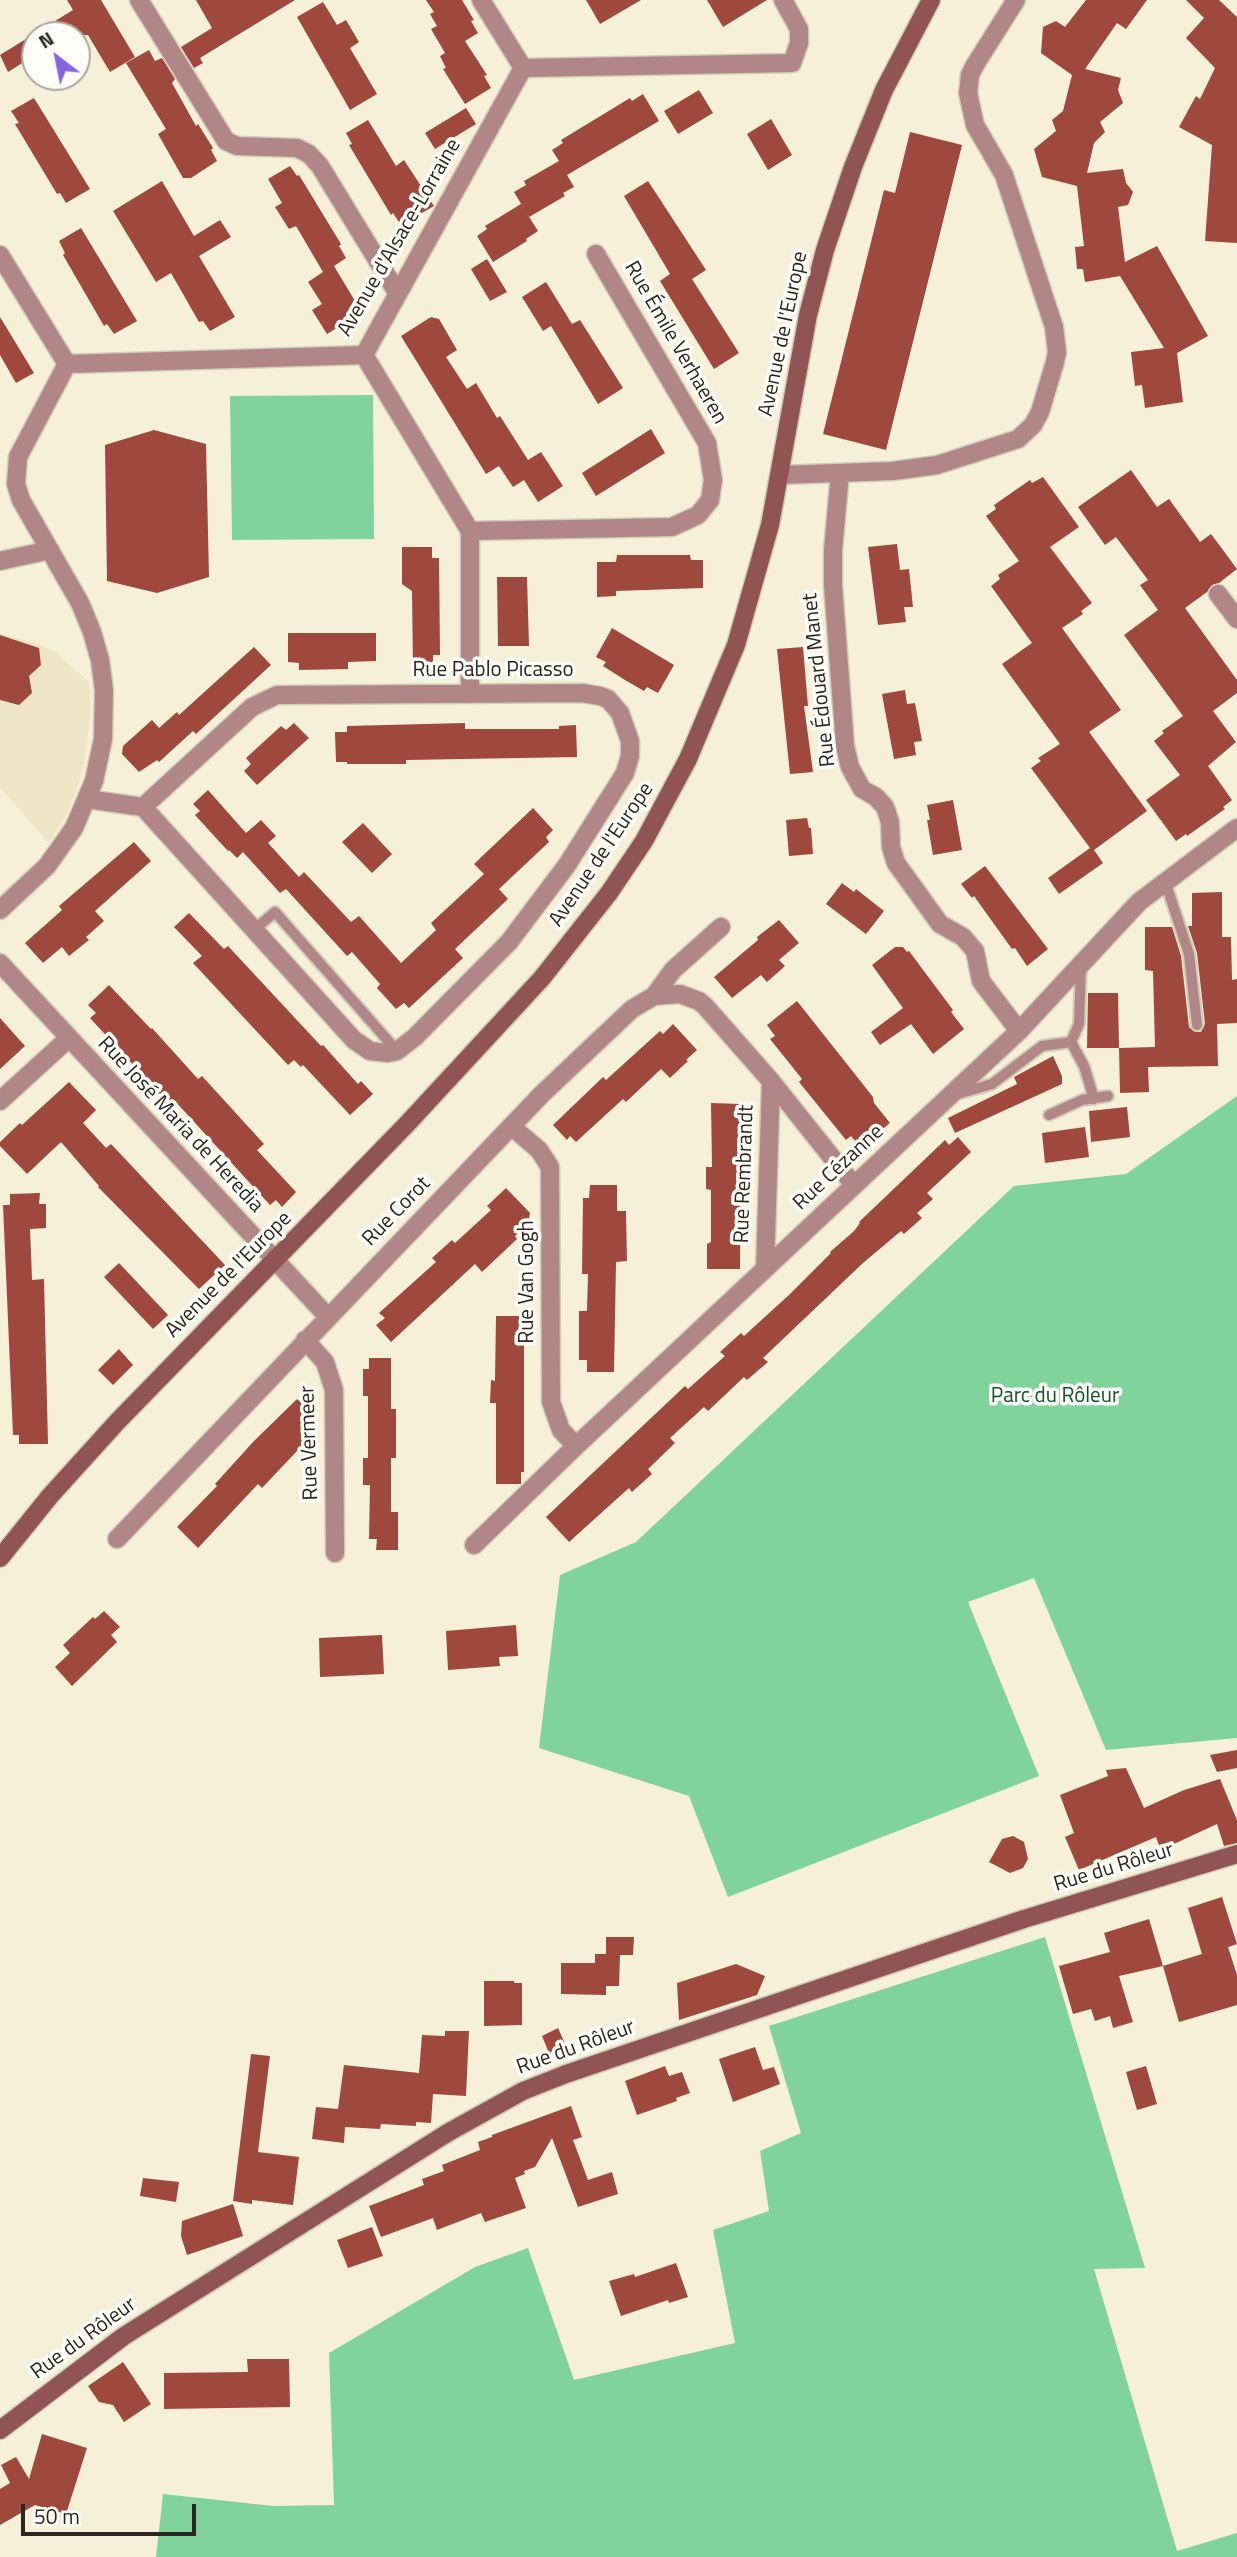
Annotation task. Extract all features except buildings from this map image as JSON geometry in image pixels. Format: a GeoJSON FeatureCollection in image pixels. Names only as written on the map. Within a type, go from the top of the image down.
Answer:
{"type":"FeatureCollection","features":[{"type":"Feature","properties":{"kind":"street"},"geometry":{"type":"LineString","coordinates":[[139,0],[226,141],[237,146],[297,148],[309,154],[320,166],[398,294]]}},
{"type":"Feature","properties":{"kind":"street"},"geometry":{"type":"LineString","coordinates":[[481,0],[523,68],[792,63],[799,43],[799,29],[783,0]]}},
{"type":"Feature","properties":{"kind":"street","name":"Avenue de l'Europe"},"geometry":{"type":"LineString","coordinates":[[0,1558],[50,1496],[117,1422],[275,1261],[542,978],[609,893],[644,841],[688,760],[728,666],[756,576],[780,475],[808,315],[828,239],[884,90],[931,0]]}},
{"type":"Feature","properties":{"kind":"street"},"geometry":{"type":"LineString","coordinates":[[780,475],[893,471],[937,465],[1007,444],[1026,433],[1033,425],[1045,400],[1057,352],[1054,327],[1004,175],[975,125],[968,93],[970,75],[975,65],[1016,0]]}},
{"type":"Feature","properties":{"kind":"street","name":"Avenue d'Alsace-Lorraine"},"geometry":{"type":"LineString","coordinates":[[67,363],[364,355],[523,68]]}},
{"type":"Feature","properties":{"kind":"street","name":"Rue Émile Verhaeren"},"geometry":{"type":"LineString","coordinates":[[470,531],[672,527],[698,515],[710,499],[713,480],[707,443],[596,254]]}},
{"type":"Feature","properties":{"kind":"street"},"geometry":{"type":"LineString","coordinates":[[0,255],[67,363],[16,464],[18,492],[86,616],[103,675],[105,708],[98,767],[88,799],[74,828],[57,854],[0,910]]}},
{"type":"Feature","properties":{"kind":"street"},"geometry":{"type":"LineString","coordinates":[[364,355],[470,531],[470,694]]}},
{"type":"Feature","properties":{"kind":"street","name":"Rue Édouard Manet"},"geometry":{"type":"LineString","coordinates":[[840,473],[833,551],[833,585],[845,746],[850,767],[862,789],[876,797],[885,807],[896,863],[940,924],[962,937],[975,951],[981,981],[1019,1031]]}},
{"type":"Feature","properties":{"kind":"street"},"geometry":{"type":"LineString","coordinates":[[0,561],[50,550]]}},
{"type":"Feature","properties":{"kind":"street"},"geometry":{"type":"LineString","coordinates":[[1218,594],[1237,620]]}},
{"type":"Feature","properties":{"kind":"street","name":"Rue Pablo Picasso"},"geometry":{"type":"LineString","coordinates":[[143,807],[252,707],[277,695],[582,693],[600,695],[615,706],[625,723],[630,741],[628,763],[567,865],[509,942],[415,1037],[397,1051]]}},
{"type":"Feature","properties":{"kind":"street"},"geometry":{"type":"LineString","coordinates":[[88,799],[143,807],[362,1047],[379,1054],[397,1051]]}},
{"type":"Feature","properties":{"kind":"street","name":"Rue Cézanne"},"geometry":{"type":"LineString","coordinates":[[474,1545],[576,1446],[952,1096],[1019,1031],[1117,923],[1165,881],[1237,828]]}},
{"type":"Feature","properties":{"kind":"street","name":"Rue Corot"},"geometry":{"type":"LineString","coordinates":[[117,1539],[511,1126],[617,1022],[654,996],[673,970],[721,927]]}},
{"type":"Feature","properties":{"kind":"street","name":"Rue José Maria de Heredia"},"geometry":{"type":"LineString","coordinates":[[0,963],[328,1317]]}},
{"type":"Feature","properties":{"kind":"street","name":"Rue Rembrandt"},"geometry":{"type":"LineString","coordinates":[[654,996],[680,994],[699,1001],[712,1013],[771,1081],[854,1185]]}},
{"type":"Feature","properties":{"kind":"street"},"geometry":{"type":"LineString","coordinates":[[0,1101],[69,1038]]}},
{"type":"Feature","properties":{"kind":"street","name":"Rue Rembrandt"},"geometry":{"type":"LineString","coordinates":[[765,1269],[771,1081]]}},
{"type":"Feature","properties":{"kind":"street","name":"Rue Van Gogh"},"geometry":{"type":"LineString","coordinates":[[511,1126],[539,1150],[550,1167],[551,1402],[561,1430],[576,1446]]}},
{"type":"Feature","properties":{"kind":"street","name":"Rue Vermeer"},"geometry":{"type":"LineString","coordinates":[[305,1340],[325,1362],[334,1390],[335,1553]]}},
{"type":"Feature","properties":{"kind":"street","name":"Rue du Rôleur"},"geometry":{"type":"LineString","coordinates":[[0,2430],[124,2336],[449,2132],[523,2091],[947,1945],[1237,1854]]}},
{"type":"Feature","properties":{"kind":"lane"},"geometry":{"type":"LineString","coordinates":[[1165,881],[1189,954],[1197,1025]]}},
{"type":"Feature","properties":{"kind":"lane"},"geometry":{"type":"LineString","coordinates":[[255,929],[275,912],[397,1051]]}},
{"type":"Feature","properties":{"kind":"lane"},"geometry":{"type":"LineString","coordinates":[[1071,1042],[1079,1024],[1080,965]]}},
{"type":"Feature","properties":{"kind":"lane"},"geometry":{"type":"LineString","coordinates":[[952,1096],[992,1084],[1042,1046],[1071,1042]]}},
{"type":"Feature","properties":{"kind":"lane"},"geometry":{"type":"LineString","coordinates":[[1071,1042],[1084,1066],[1094,1099]]}},
{"type":"Feature","properties":{"kind":"lane"},"geometry":{"type":"LineString","coordinates":[[1049,1115],[1076,1102],[1108,1096]]}},
{"type":"Feature","properties":{"kind":"shaded area"},"geometry":{"type":"Polygon","coordinates":[[[0,634],[36,643],[56,652],[89,682],[91,710],[84,766],[64,819],[49,843],[0,788],[0,634]]]}},
{"type":"Feature","properties":{"kind":"green space"},"geometry":{"type":"Polygon","coordinates":[[[373,395],[374,539],[232,540],[230,396],[373,395]]]}},
{"type":"Feature","properties":{"kind":"green space","name":"Parc du Rôleur"},"geometry":{"type":"Polygon","coordinates":[[[1237,1096],[1237,1738],[1106,1750],[1034,1578],[968,1602],[1039,1776],[728,1897],[689,1796],[539,1748],[560,1575],[636,1542],[1014,1186],[1126,1174],[1237,1096]]]}},
{"type":"Feature","properties":{"kind":"green space"},"geometry":{"type":"Polygon","coordinates":[[[1045,1937],[1145,2268],[1094,2269],[1177,2551],[1237,2533],[1237,2557],[156,2557],[163,2494],[273,2506],[334,2505],[329,2353],[475,2267],[528,2248],[574,2380],[735,2343],[713,2230],[769,2211],[760,2151],[801,2133],[769,2026],[1045,1937]]]}}]}
